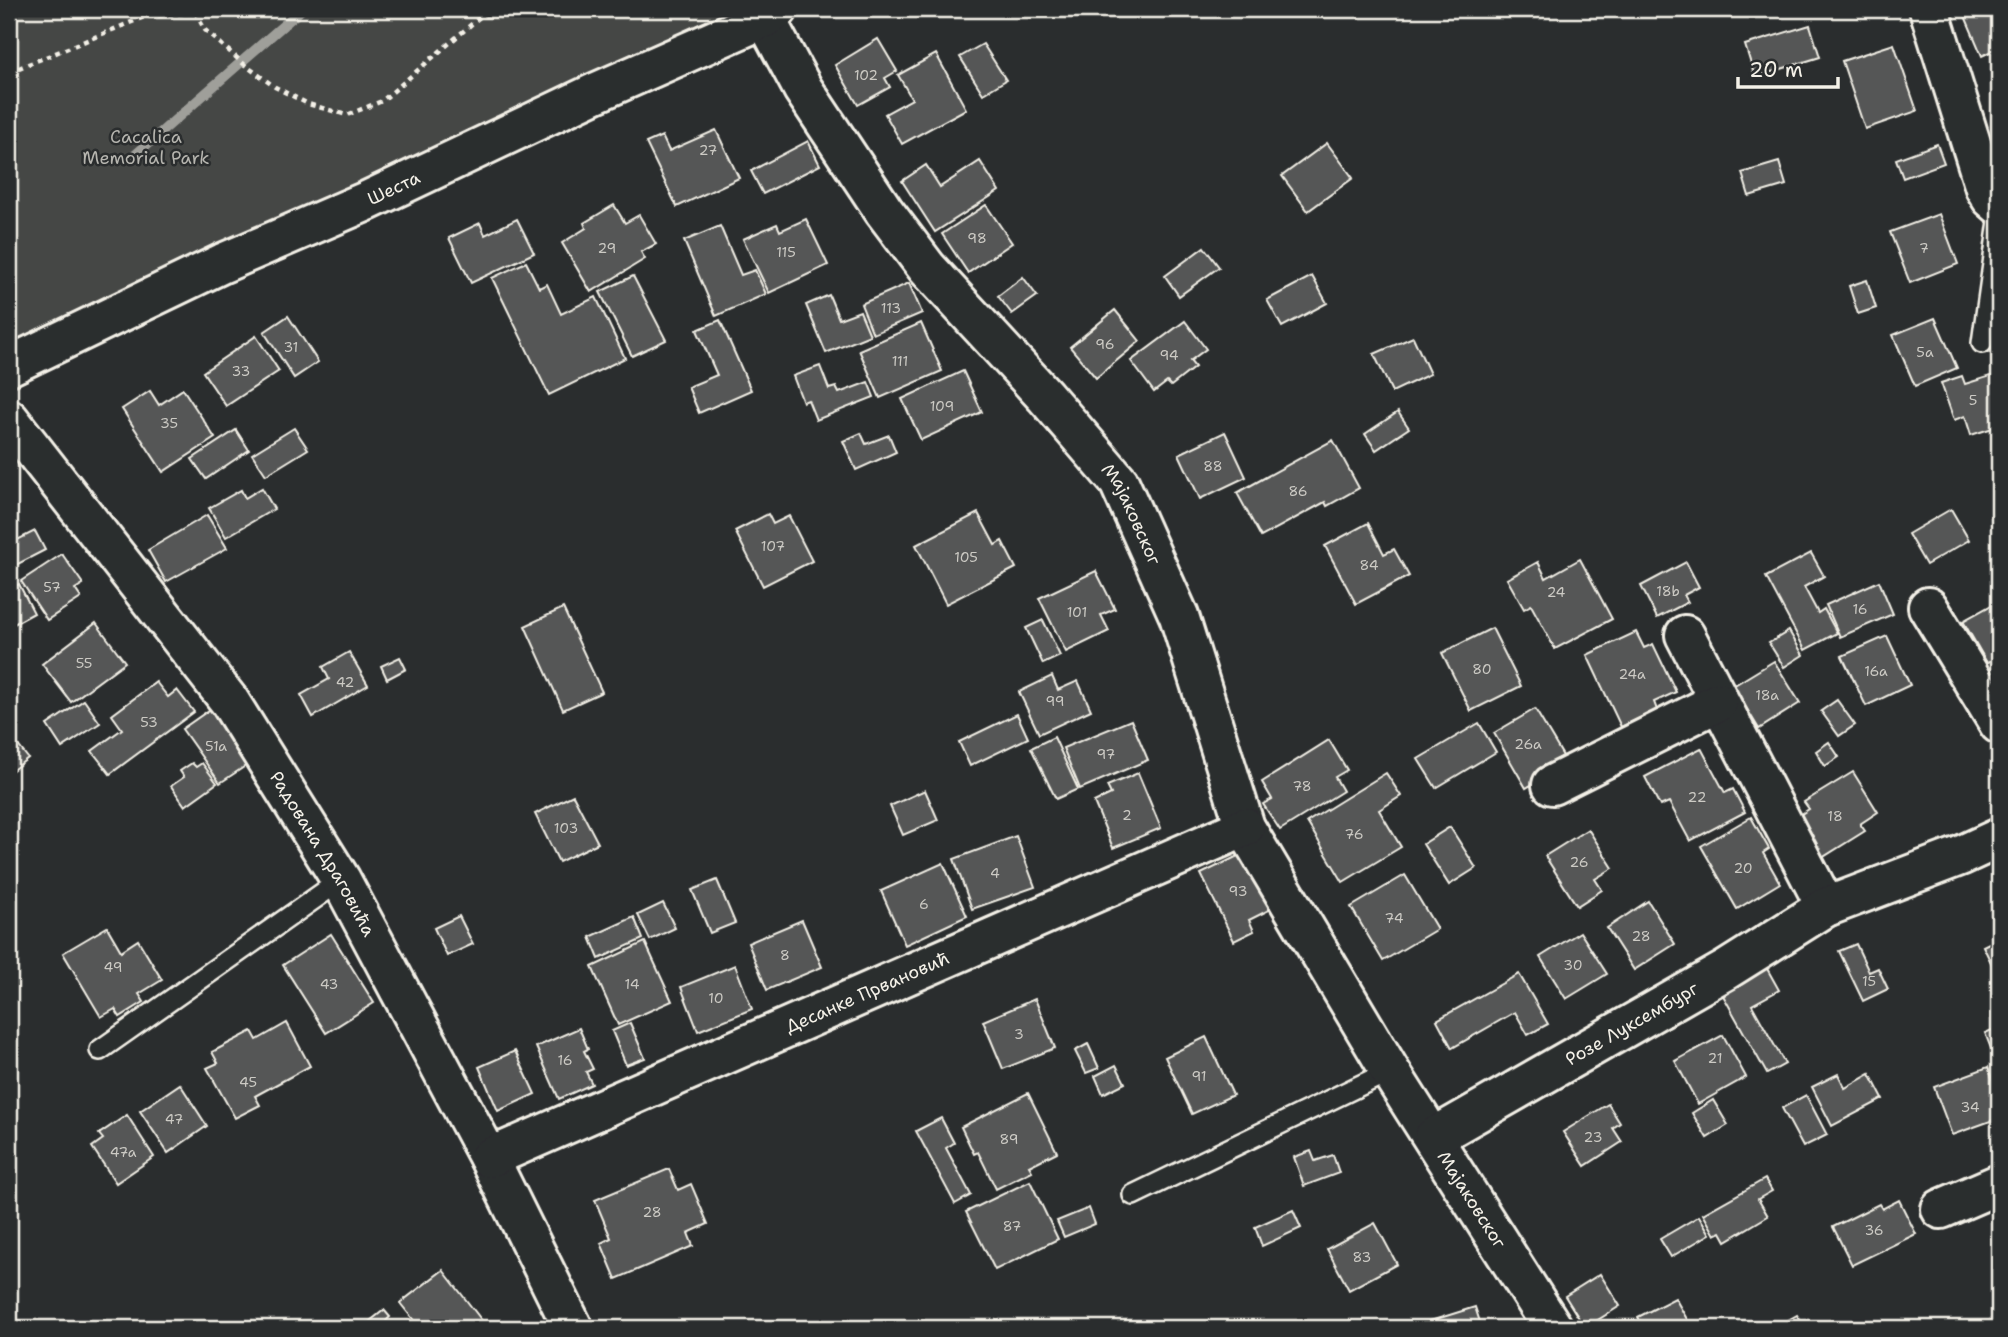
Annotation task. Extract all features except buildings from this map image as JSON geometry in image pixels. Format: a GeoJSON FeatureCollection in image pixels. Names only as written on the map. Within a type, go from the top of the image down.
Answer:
{"type":"FeatureCollection","features":[{"type":"Feature","properties":{"kind":"street"},"geometry":{"type":"LineString","coordinates":[[1929,9],[1985,188],[1999,205]]}},
{"type":"Feature","properties":{"kind":"street","name":"Шеста"},"geometry":{"type":"LineString","coordinates":[[9,366],[223,263],[367,201],[771,13]]}},
{"type":"Feature","properties":{"kind":"street","name":"Мајаковског"},"geometry":{"type":"LineString","coordinates":[[771,13],[803,89],[884,211],[927,268],[1045,396],[1119,482],[1179,616],[1245,827],[1391,1071],[1553,1328]]}},
{"type":"Feature","properties":{"kind":"street","name":"Радована Драговића"},"geometry":{"type":"LineString","coordinates":[[9,419],[230,702],[341,880],[489,1158],[573,1328]]}},
{"type":"Feature","properties":{"kind":"street"},"geometry":{"type":"LineString","coordinates":[[1927,607],[1999,724]]}},
{"type":"Feature","properties":{"kind":"street"},"geometry":{"type":"LineString","coordinates":[[1685,635],[1826,907]]}},
{"type":"Feature","properties":{"kind":"street"},"geometry":{"type":"LineString","coordinates":[[1552,785],[1718,702]]}},
{"type":"Feature","properties":{"kind":"street","name":"Десанке Првановић"},"geometry":{"type":"LineString","coordinates":[[489,1158],[1245,827]]}},
{"type":"Feature","properties":{"kind":"street","name":"Розе Луксембург"},"geometry":{"type":"LineString","coordinates":[[1434,1137],[1726,970],[1826,907],[1960,856],[1999,838]]}},
{"type":"Feature","properties":{"kind":"street"},"geometry":{"type":"LineString","coordinates":[[1941,1209],[1999,1184]]}},
{"type":"Feature","properties":{"kind":"lane"},"geometry":{"type":"LineString","coordinates":[[1982,342],[1999,221]]}},
{"type":"Feature","properties":{"kind":"lane"},"geometry":{"type":"LineString","coordinates":[[100,1050],[341,880]]}},
{"type":"Feature","properties":{"kind":"lane"},"geometry":{"type":"LineString","coordinates":[[1133,1195],[1391,1071]]}},
{"type":"Feature","properties":{"kind":"path"},"geometry":{"type":"LineString","coordinates":[[9,72],[144,17],[234,9]]}},
{"type":"Feature","properties":{"kind":"path"},"geometry":{"type":"LineString","coordinates":[[195,12],[205,30],[275,87],[308,104],[347,115],[382,101],[481,16],[611,12],[625,9]]}},
{"type":"Feature","properties":{"kind":"green space","name":"Cacalica Memorial Park"},"geometry":{"type":"Polygon","coordinates":[[[9,9],[778,9],[9,366],[9,9]]]}},
{"type":"Feature","properties":{"kind":"waterway"},"geometry":{"type":"LineString","coordinates":[[135,155],[302,9]]}}]}
